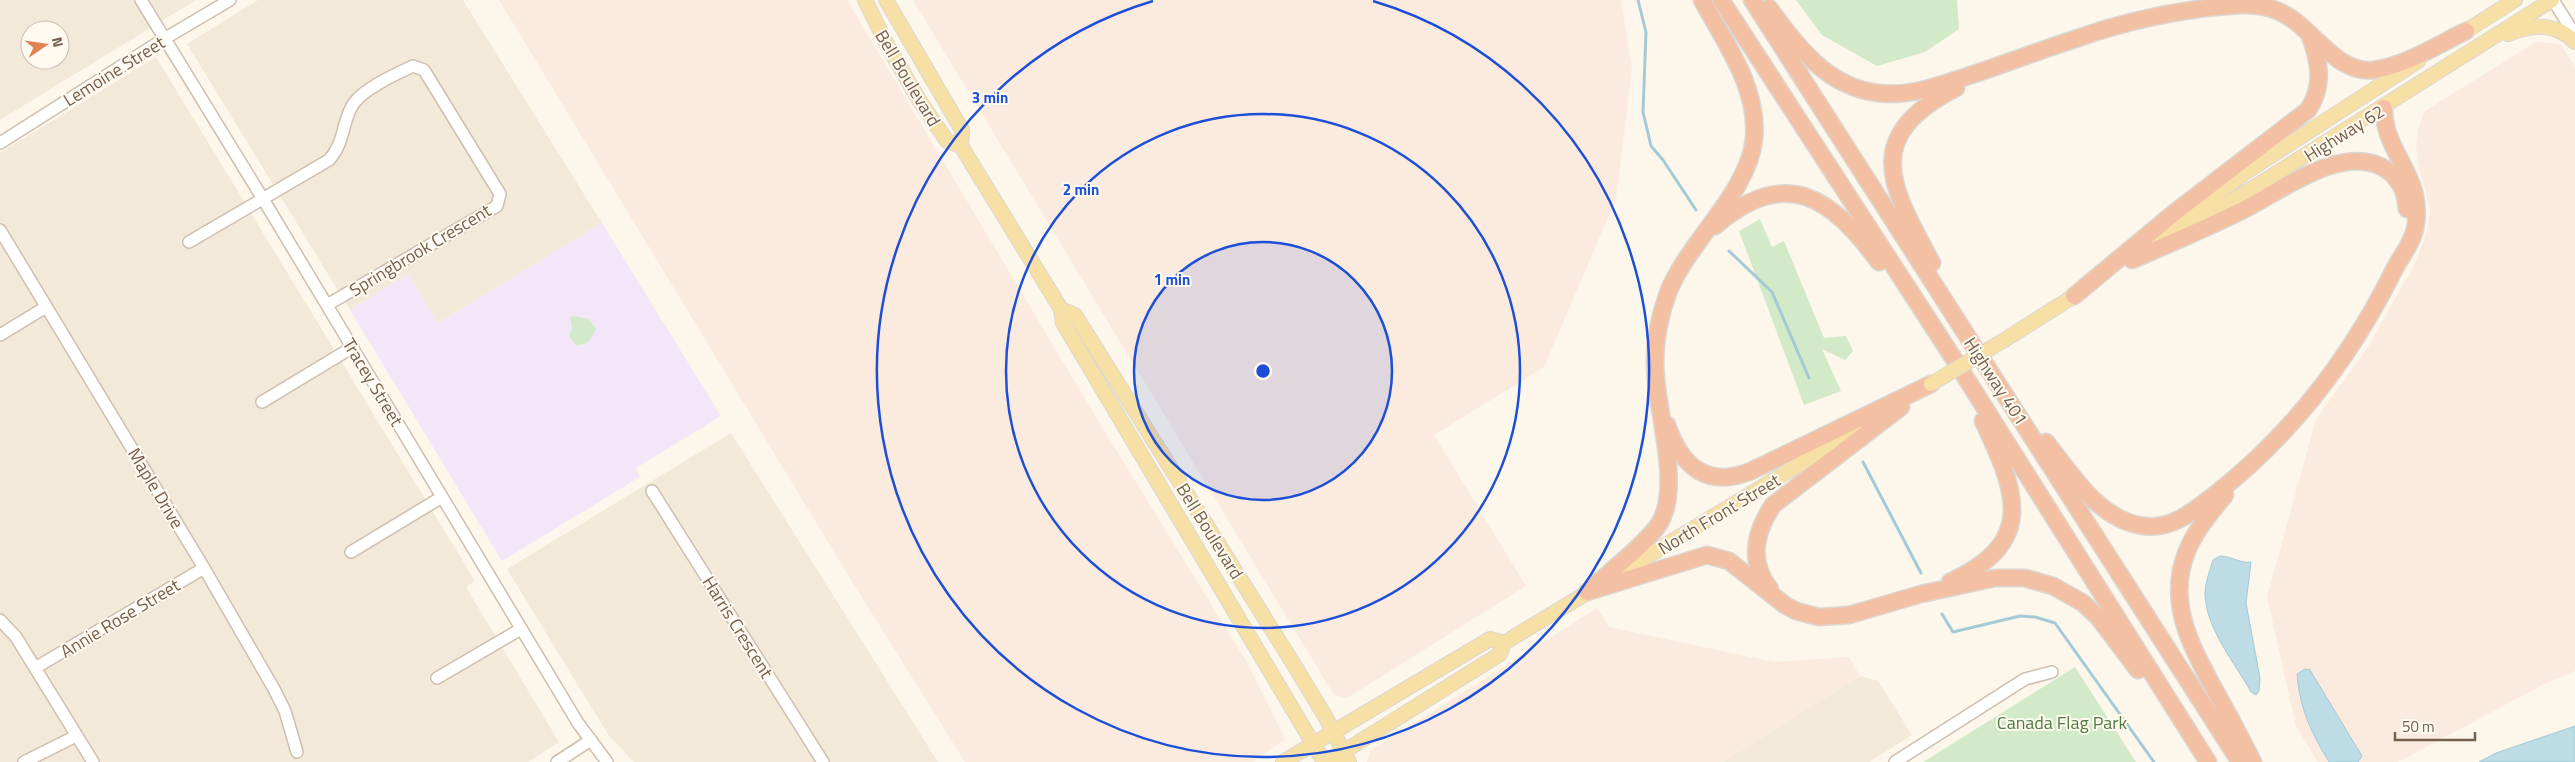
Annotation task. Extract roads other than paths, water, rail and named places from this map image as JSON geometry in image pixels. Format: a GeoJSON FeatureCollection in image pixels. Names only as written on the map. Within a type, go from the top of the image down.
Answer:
{"type":"FeatureCollection","features":[{"type":"Feature","properties":{"kind":"highway"},"geometry":{"type":"LineString","coordinates":[[1587,592],[1659,524],[1665,510],[1669,496],[1669,479],[1658,399],[1656,355],[1663,310],[1678,274],[1704,236],[1744,171],[1752,154],[1754,121],[1746,84],[1702,0]]}},
{"type":"Feature","properties":{"kind":"highway","name":"Highway 401"},"geometry":{"type":"LineString","coordinates":[[1722,0],[1941,338],[2207,762]]}},
{"type":"Feature","properties":{"kind":"highway","name":"Highway 401"},"geometry":{"type":"LineString","coordinates":[[1752,0],[2240,762]]}},
{"type":"Feature","properties":{"kind":"highway"},"geometry":{"type":"LineString","coordinates":[[1763,0],[1799,48],[1813,62],[1840,82],[1860,90],[1889,94],[1917,92],[2008,64],[2103,30],[2172,14],[2227,6],[2258,6],[2273,9],[2296,21],[2349,66],[2368,70],[2396,64],[2466,31]]}},
{"type":"Feature","properties":{"kind":"highway"},"geometry":{"type":"LineString","coordinates":[[2074,296],[2174,213],[2308,110],[2317,92],[2320,74],[2309,33]]}},
{"type":"Feature","properties":{"kind":"highway"},"geometry":{"type":"LineString","coordinates":[[1989,371],[1905,213],[1896,188],[1893,161],[1901,131],[1920,109],[1942,95],[2008,64]]}},
{"type":"Feature","properties":{"kind":"highway"},"geometry":{"type":"LineString","coordinates":[[2253,762],[2192,647],[2181,614],[2178,591],[2184,560],[2193,539],[2214,508],[2246,470],[2294,422],[2328,380],[2357,337],[2413,235],[2416,219],[2416,199],[2409,174],[2388,137],[2384,121],[2384,108]]}},
{"type":"Feature","properties":{"kind":"highway"},"geometry":{"type":"LineString","coordinates":[[2132,260],[2244,210],[2315,171],[2335,164],[2360,161],[2375,164],[2388,171],[2396,178],[2404,193],[2407,211],[2406,229],[2398,263]]}},
{"type":"Feature","properties":{"kind":"highway"},"geometry":{"type":"LineString","coordinates":[[1704,236],[1732,213],[1758,198],[1791,192],[1816,199],[1848,225],[1866,244],[1941,338]]}},
{"type":"Feature","properties":{"kind":"highway"},"geometry":{"type":"LineString","coordinates":[[1921,594],[1968,574],[1991,557],[2001,547],[2011,520],[2011,495],[2006,476],[1952,356]]}},
{"type":"Feature","properties":{"kind":"highway"},"geometry":{"type":"LineString","coordinates":[[1658,399],[1668,429],[1683,457],[1704,474],[1726,479],[1751,471],[1931,384]]}},
{"type":"Feature","properties":{"kind":"highway"},"geometry":{"type":"LineString","coordinates":[[1784,605],[1764,582],[1756,562],[1756,540],[1773,505],[1931,384]]}},
{"type":"Feature","properties":{"kind":"highway"},"geometry":{"type":"LineString","coordinates":[[2000,388],[2093,499],[2108,512],[2131,523],[2155,526],[2183,518],[2246,470]]}},
{"type":"Feature","properties":{"kind":"highway"},"geometry":{"type":"LineString","coordinates":[[1587,592],[1707,555],[1733,563],[1784,605],[1808,615],[1833,617],[1868,610],[1921,594],[2009,577],[2037,580],[2069,594],[2098,617],[2207,762]]}},
{"type":"Feature","properties":{"kind":"main road","name":"Bell Boulevard"},"geometry":{"type":"LineString","coordinates":[[864,0],[919,100],[947,141],[961,146]]}},
{"type":"Feature","properties":{"kind":"main road","name":"Bell Boulevard"},"geometry":{"type":"LineString","coordinates":[[886,0],[962,130],[961,146],[1061,309],[1063,323],[1226,594],[1313,744],[1326,762]]}},
{"type":"Feature","properties":{"kind":"main road","name":"Highway 62"},"geometry":{"type":"LineString","coordinates":[[2132,260],[2246,172],[2515,0]]}},
{"type":"Feature","properties":{"kind":"main road","name":"Highway 62"},"geometry":{"type":"LineString","coordinates":[[1931,384],[2132,260],[2203,220],[2384,108],[2552,0]]}},
{"type":"Feature","properties":{"kind":"main road"},"geometry":{"type":"LineString","coordinates":[[2467,54],[2514,32],[2543,26],[2559,30],[2575,42]]}},
{"type":"Feature","properties":{"kind":"main road","name":"Bell Boulevard"},"geometry":{"type":"LineString","coordinates":[[1061,309],[1075,316],[1292,660],[1346,756]]}},
{"type":"Feature","properties":{"kind":"main road","name":"North Front Street"},"geometry":{"type":"LineString","coordinates":[[1326,762],[1346,756],[1500,654],[1504,643],[1751,496],[1931,384]]}},
{"type":"Feature","properties":{"kind":"main road","name":"North Front Street"},"geometry":{"type":"LineString","coordinates":[[1283,762],[1490,639],[1504,643]]}},
{"type":"Feature","properties":{"kind":"street","name":"Tracey Street"},"geometry":{"type":"LineString","coordinates":[[141,0],[353,347],[521,630],[607,762]]}},
{"type":"Feature","properties":{"kind":"street","name":"Lemoine Street"},"geometry":{"type":"LineString","coordinates":[[0,143],[164,39],[230,0]]}},
{"type":"Feature","properties":{"kind":"street"},"geometry":{"type":"LineString","coordinates":[[2552,0],[2575,35]]}},
{"type":"Feature","properties":{"kind":"street","name":"Springbrook Crescent"},"geometry":{"type":"LineString","coordinates":[[263,199],[329,160],[338,151],[354,103],[382,81],[413,66],[424,70],[432,79],[500,194],[497,206],[327,305]]}},
{"type":"Feature","properties":{"kind":"street"},"geometry":{"type":"LineString","coordinates":[[189,242],[263,199]]}},
{"type":"Feature","properties":{"kind":"street","name":"Maple Drive"},"geometry":{"type":"LineString","coordinates":[[0,230],[204,568],[274,689],[285,711],[296,752]]}},
{"type":"Feature","properties":{"kind":"street"},"geometry":{"type":"LineString","coordinates":[[0,335],[46,307]]}},
{"type":"Feature","properties":{"kind":"street"},"geometry":{"type":"LineString","coordinates":[[262,402],[353,347]]}},
{"type":"Feature","properties":{"kind":"street","name":"Harris Crescent"},"geometry":{"type":"LineString","coordinates":[[652,491],[823,762]]}},
{"type":"Feature","properties":{"kind":"street"},"geometry":{"type":"LineString","coordinates":[[351,552],[442,497]]}},
{"type":"Feature","properties":{"kind":"street","name":"Annie Rose Street"},"geometry":{"type":"LineString","coordinates":[[35,668],[204,568]]}},
{"type":"Feature","properties":{"kind":"street"},"geometry":{"type":"LineString","coordinates":[[0,620],[16,637],[93,762]]}},
{"type":"Feature","properties":{"kind":"street"},"geometry":{"type":"LineString","coordinates":[[437,678],[521,630]]}},
{"type":"Feature","properties":{"kind":"street"},"geometry":{"type":"LineString","coordinates":[[1895,762],[2025,679],[2052,672]]}},
{"type":"Feature","properties":{"kind":"street"},"geometry":{"type":"LineString","coordinates":[[24,762],[76,736]]}},
{"type":"Feature","properties":{"kind":"street"},"geometry":{"type":"LineString","coordinates":[[557,762],[591,740]]}},
{"type":"Feature","properties":{"kind":"water"},"geometry":{"type":"Polygon","coordinates":[[[2220,556],[2243,562],[2251,562],[2246,603],[2260,678],[2259,691],[2256,695],[2251,692],[2222,645],[2210,620],[2205,594],[2206,585],[2213,560],[2220,556]]]}},
{"type":"Feature","properties":{"kind":"water"},"geometry":{"type":"Polygon","coordinates":[[[2305,669],[2310,670],[2362,756],[2358,762],[2329,762],[2307,720],[2301,699],[2297,674],[2305,669]]]}},
{"type":"Feature","properties":{"kind":"water"},"geometry":{"type":"Polygon","coordinates":[[[2575,726],[2575,762],[2479,762],[2496,753],[2575,726]]]}},
{"type":"Feature","properties":{"kind":"waterway"},"geometry":{"type":"LineString","coordinates":[[1638,0],[1646,32],[1643,112],[1651,146],[1663,160],[1696,210]]}},
{"type":"Feature","properties":{"kind":"waterway"},"geometry":{"type":"LineString","coordinates":[[1729,251],[1772,292],[1809,378]]}},
{"type":"Feature","properties":{"kind":"waterway"},"geometry":{"type":"LineString","coordinates":[[1863,462],[1921,573]]}},
{"type":"Feature","properties":{"kind":"waterway"},"geometry":{"type":"LineString","coordinates":[[1942,614],[1953,632],[2020,616],[2035,617],[2055,623],[2154,762]]}},
{"type":"Feature","properties":{"kind":"park label","name":"Canada Flag Park"},"geometry":{"type":"Point","coordinates":[2062,722]}}]}
